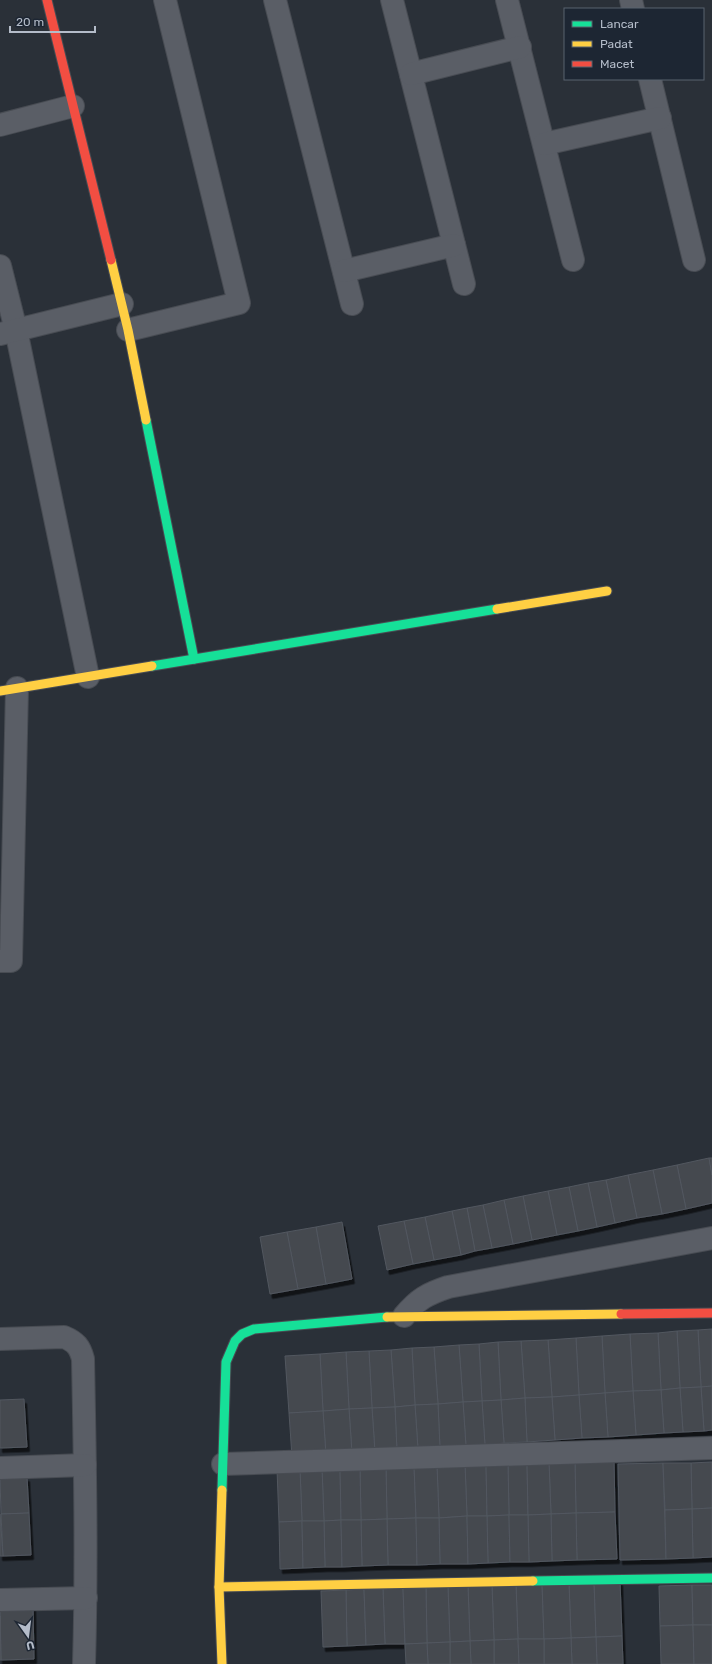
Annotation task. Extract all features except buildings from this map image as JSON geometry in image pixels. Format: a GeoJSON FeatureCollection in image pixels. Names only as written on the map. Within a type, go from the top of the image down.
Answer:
{"type":"FeatureCollection","features":[{"type":"Feature","properties":{"kind":"street"},"geometry":{"type":"LineString","coordinates":[[47,0],[128,330],[194,659]]}},
{"type":"Feature","properties":{"kind":"street"},"geometry":{"type":"LineString","coordinates":[[128,330],[239,303],[165,0]]}},
{"type":"Feature","properties":{"kind":"street"},"geometry":{"type":"LineString","coordinates":[[275,0],[352,304]]}},
{"type":"Feature","properties":{"kind":"street"},"geometry":{"type":"LineString","coordinates":[[392,0],[464,284]]}},
{"type":"Feature","properties":{"kind":"street"},"geometry":{"type":"LineString","coordinates":[[507,0],[573,260]]}},
{"type":"Feature","properties":{"kind":"street"},"geometry":{"type":"LineString","coordinates":[[411,74],[520,47]]}},
{"type":"Feature","properties":{"kind":"street"},"geometry":{"type":"LineString","coordinates":[[650,80],[694,260]]}},
{"type":"Feature","properties":{"kind":"street"},"geometry":{"type":"LineString","coordinates":[[0,125],[73,106]]}},
{"type":"Feature","properties":{"kind":"street"},"geometry":{"type":"LineString","coordinates":[[544,144],[660,118]]}},
{"type":"Feature","properties":{"kind":"street"},"geometry":{"type":"LineString","coordinates":[[344,271],[454,245]]}},
{"type":"Feature","properties":{"kind":"street"},"geometry":{"type":"LineString","coordinates":[[0,266],[8,332],[88,677]]}},
{"type":"Feature","properties":{"kind":"street"},"geometry":{"type":"LineString","coordinates":[[8,332],[122,304]]}},
{"type":"Feature","properties":{"kind":"street"},"geometry":{"type":"LineString","coordinates":[[0,961],[11,961],[9,690],[607,591]]}},
{"type":"Feature","properties":{"kind":"street"},"geometry":{"type":"LineString","coordinates":[[404,1316],[414,1303],[428,1294],[448,1287],[712,1238]]}},
{"type":"Feature","properties":{"kind":"street"},"geometry":{"type":"LineString","coordinates":[[222,1664],[219,1587],[226,1362],[230,1346],[240,1334],[254,1329],[404,1316],[712,1312]]}},
{"type":"Feature","properties":{"kind":"street"},"geometry":{"type":"LineString","coordinates":[[0,1339],[64,1337],[74,1341],[80,1348],[83,1359],[86,1598],[84,1664]]}},
{"type":"Feature","properties":{"kind":"street"},"geometry":{"type":"LineString","coordinates":[[223,1464],[712,1448]]}},
{"type":"Feature","properties":{"kind":"street"},"geometry":{"type":"LineString","coordinates":[[0,1468],[85,1465]]}},
{"type":"Feature","properties":{"kind":"street"},"geometry":{"type":"LineString","coordinates":[[219,1587],[712,1578]]}},
{"type":"Feature","properties":{"kind":"street"},"geometry":{"type":"LineString","coordinates":[[0,1600],[86,1598]]}},
{"type":"Feature","properties":{"kind":"traffic: fast"},"geometry":{"type":"LineString","coordinates":[[146,420],[194,659]]}},
{"type":"Feature","properties":{"kind":"traffic: fast"},"geometry":{"type":"LineString","coordinates":[[152,666],[497,609]]}},
{"type":"Feature","properties":{"kind":"traffic: fast"},"geometry":{"type":"LineString","coordinates":[[222,1490],[226,1362],[235,1341],[242,1334],[254,1329],[387,1317]]}},
{"type":"Feature","properties":{"kind":"traffic: fast"},"geometry":{"type":"LineString","coordinates":[[533,1581],[712,1578]]}},
{"type":"Feature","properties":{"kind":"traffic: slow"},"geometry":{"type":"LineString","coordinates":[[111,260],[128,330],[146,420]]}},
{"type":"Feature","properties":{"kind":"traffic: slow"},"geometry":{"type":"LineString","coordinates":[[497,609],[607,591]]}},
{"type":"Feature","properties":{"kind":"traffic: slow"},"geometry":{"type":"LineString","coordinates":[[0,691],[152,666]]}},
{"type":"Feature","properties":{"kind":"traffic: slow"},"geometry":{"type":"LineString","coordinates":[[387,1317],[621,1314]]}},
{"type":"Feature","properties":{"kind":"traffic: slow"},"geometry":{"type":"LineString","coordinates":[[222,1490],[219,1587],[222,1664]]}},
{"type":"Feature","properties":{"kind":"traffic: slow"},"geometry":{"type":"LineString","coordinates":[[219,1587],[533,1581]]}},
{"type":"Feature","properties":{"kind":"traffic: jam"},"geometry":{"type":"LineString","coordinates":[[47,0],[111,260]]}},
{"type":"Feature","properties":{"kind":"traffic: jam"},"geometry":{"type":"LineString","coordinates":[[621,1314],[712,1313]]}}]}
